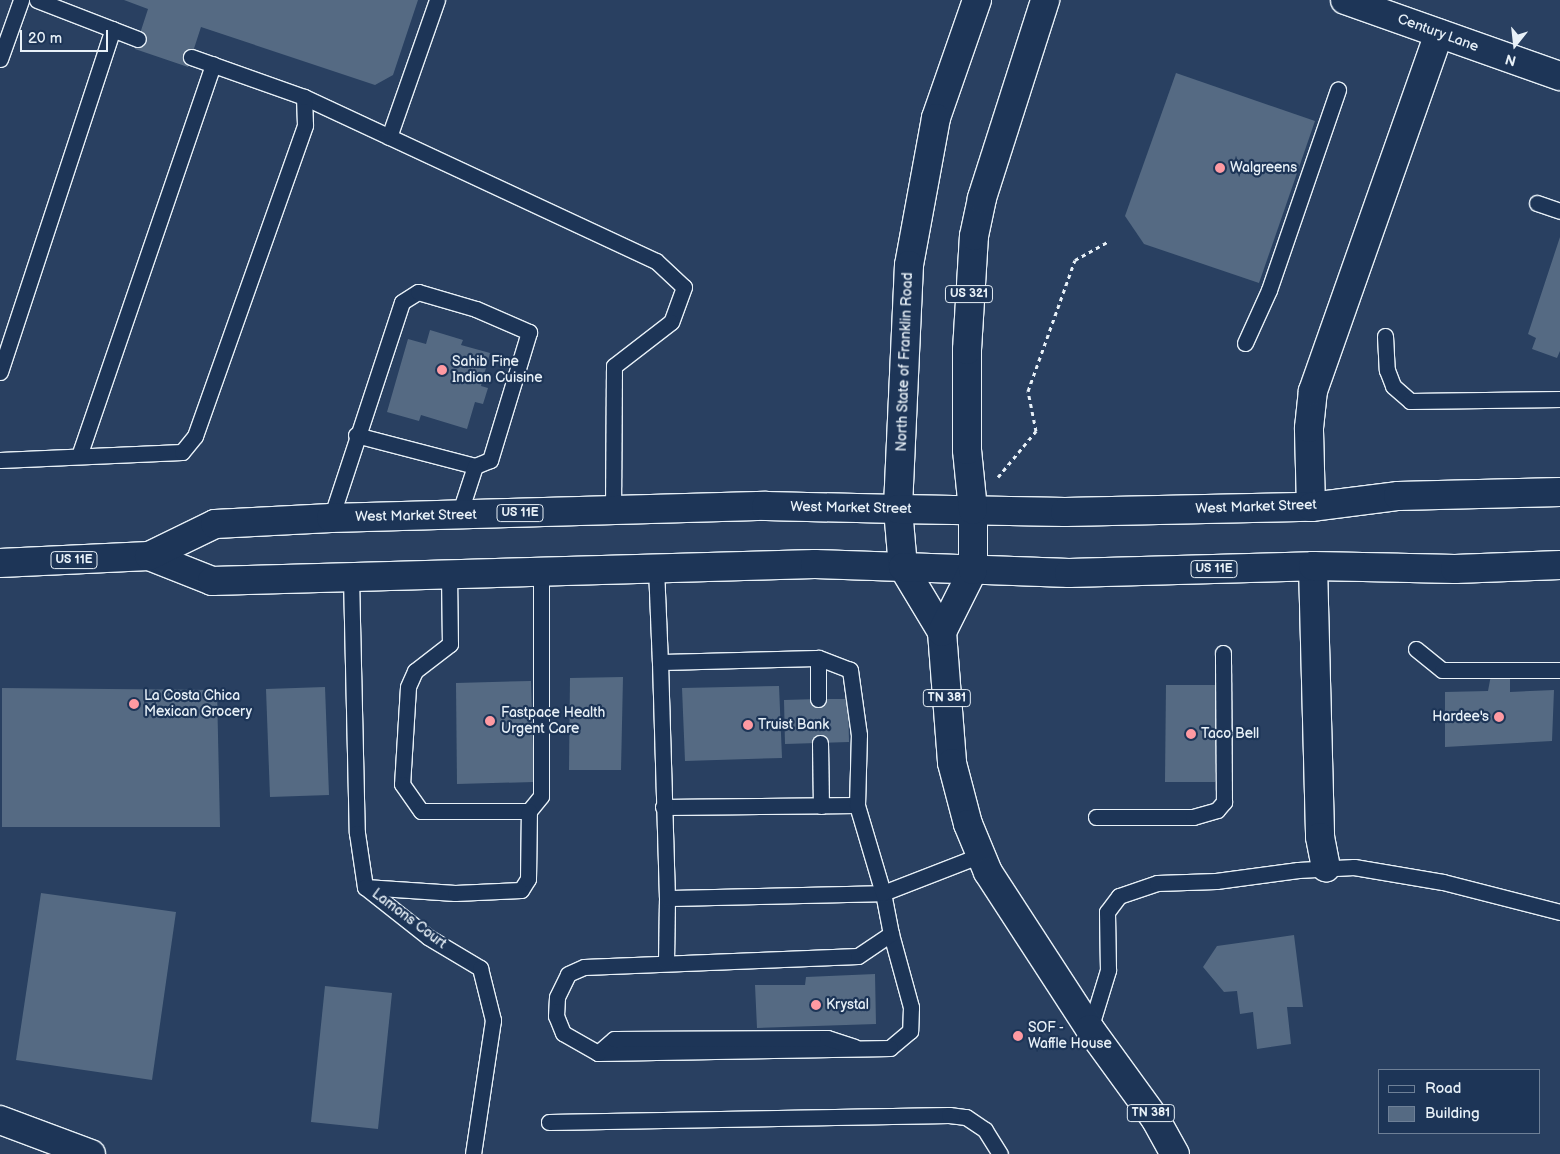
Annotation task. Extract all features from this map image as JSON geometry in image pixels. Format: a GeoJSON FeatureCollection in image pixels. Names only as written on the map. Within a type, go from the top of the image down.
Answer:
{"type":"FeatureCollection","features":[{"type":"Feature","properties":{"kind":"main road","name":"North State of Franklin Road"},"geometry":{"type":"LineString","coordinates":[[977,0],[936,118],[915,225],[906,298],[898,509],[904,567],[942,632],[952,763],[968,824],[988,872],[1090,1029],[1156,1120],[1175,1154]]}},
{"type":"Feature","properties":{"kind":"main road","name":"US 321"},"geometry":{"type":"LineString","coordinates":[[973,510],[967,450],[967,350],[974,236],[982,198],[1045,0]]}},
{"type":"Feature","properties":{"kind":"main road","name":"Century Lane"},"geometry":{"type":"LineString","coordinates":[[1345,0],[1560,76]]}},
{"type":"Feature","properties":{"kind":"main road"},"geometry":{"type":"LineString","coordinates":[[1311,507],[1309,428],[1313,391],[1439,34]]}},
{"type":"Feature","properties":{"kind":"main road","name":"West Market Street"},"geometry":{"type":"LineString","coordinates":[[0,563],[149,556],[215,524],[331,518],[766,506],[1065,512],[1311,507],[1398,496],[1560,492]]}},
{"type":"Feature","properties":{"kind":"main road"},"geometry":{"type":"LineString","coordinates":[[942,632],[973,570],[973,510]]}},
{"type":"Feature","properties":{"kind":"main road","name":"West Market Street"},"geometry":{"type":"LineString","coordinates":[[149,556],[212,581],[815,564],[1068,573],[1313,566],[1455,569],[1560,565]]}},
{"type":"Feature","properties":{"kind":"main road"},"geometry":{"type":"LineString","coordinates":[[1313,566],[1320,837],[1326,868]]}},
{"type":"Feature","properties":{"kind":"main road"},"geometry":{"type":"LineString","coordinates":[[0,1120],[91,1154]]}},
{"type":"Feature","properties":{"kind":"lane"},"geometry":{"type":"LineString","coordinates":[[0,59],[21,0]]}},
{"type":"Feature","properties":{"kind":"lane"},"geometry":{"type":"LineString","coordinates":[[38,0],[138,39]]}},
{"type":"Feature","properties":{"kind":"lane"},"geometry":{"type":"LineString","coordinates":[[389,137],[437,0]]}},
{"type":"Feature","properties":{"kind":"lane"},"geometry":{"type":"LineString","coordinates":[[0,372],[113,29]]}},
{"type":"Feature","properties":{"kind":"lane"},"geometry":{"type":"LineString","coordinates":[[191,57],[304,97],[656,261],[684,287],[671,322],[614,366],[613,510]]}},
{"type":"Feature","properties":{"kind":"lane"},"geometry":{"type":"LineString","coordinates":[[79,456],[213,64]]}},
{"type":"Feature","properties":{"kind":"lane"},"geometry":{"type":"LineString","coordinates":[[1245,343],[1269,290],[1338,90]]}},
{"type":"Feature","properties":{"kind":"lane"},"geometry":{"type":"LineString","coordinates":[[0,460],[182,452],[195,436],[305,125],[304,97]]}},
{"type":"Feature","properties":{"kind":"lane"},"geometry":{"type":"LineString","coordinates":[[1537,203],[1560,211]]}},
{"type":"Feature","properties":{"kind":"lane"},"geometry":{"type":"LineString","coordinates":[[331,518],[356,435],[402,302],[418,292],[476,309],[529,332],[490,460],[475,466],[356,435]]}},
{"type":"Feature","properties":{"kind":"lane"},"geometry":{"type":"LineString","coordinates":[[1385,336],[1390,378],[1397,390],[1410,401],[1560,399]]}},
{"type":"Feature","properties":{"kind":"lane"},"geometry":{"type":"LineString","coordinates":[[459,515],[475,466]]}},
{"type":"Feature","properties":{"kind":"lane"},"geometry":{"type":"LineString","coordinates":[[656,568],[664,807],[666,962]]}},
{"type":"Feature","properties":{"kind":"lane"},"geometry":{"type":"LineString","coordinates":[[366,887],[455,893],[521,890],[528,879],[529,811],[541,796],[541,572]]}},
{"type":"Feature","properties":{"kind":"lane"},"geometry":{"type":"LineString","coordinates":[[449,574],[450,644],[415,671],[408,687],[402,784],[421,811],[529,811]]}},
{"type":"Feature","properties":{"kind":"lane","name":"Lamons Court"},"geometry":{"type":"LineString","coordinates":[[352,577],[357,833],[366,887],[428,936],[480,968],[493,1020],[473,1154]]}},
{"type":"Feature","properties":{"kind":"lane"},"geometry":{"type":"LineString","coordinates":[[1416,649],[1442,670],[1560,670]]}},
{"type":"Feature","properties":{"kind":"lane"},"geometry":{"type":"LineString","coordinates":[[1096,817],[1193,817],[1217,810],[1224,802],[1223,653]]}},
{"type":"Feature","properties":{"kind":"lane"},"geometry":{"type":"LineString","coordinates":[[660,662],[818,658],[850,670],[859,735],[856,805],[883,893],[891,934],[911,1007],[910,1031],[890,1048],[866,1051],[598,1053],[563,1034],[556,1016],[558,997],[568,974],[584,967],[666,962],[858,956],[891,934]]}},
{"type":"Feature","properties":{"kind":"lane"},"geometry":{"type":"LineString","coordinates":[[818,658],[818,699]]}},
{"type":"Feature","properties":{"kind":"lane"},"geometry":{"type":"LineString","coordinates":[[820,743],[821,806]]}},
{"type":"Feature","properties":{"kind":"lane"},"geometry":{"type":"LineString","coordinates":[[664,807],[856,805]]}},
{"type":"Feature","properties":{"kind":"lane"},"geometry":{"type":"LineString","coordinates":[[666,898],[883,893],[981,855]]}},
{"type":"Feature","properties":{"kind":"lane"},"geometry":{"type":"LineString","coordinates":[[1090,1029],[1108,970],[1107,912],[1119,896],[1175,880],[1216,881],[1326,868],[1354,867],[1443,882],[1560,912]]}},
{"type":"Feature","properties":{"kind":"lane"},"geometry":{"type":"LineString","coordinates":[[549,1122],[949,1115],[966,1117],[985,1130],[1000,1154]]}},
{"type":"Feature","properties":{"kind":"path"},"geometry":{"type":"LineString","coordinates":[[973,510],[1036,430],[1028,391],[1075,260],[1108,242]]}},
{"type":"Feature","properties":{"kind":"building"},"geometry":{"type":"Polygon","coordinates":[[[124,0],[418,0],[393,75],[375,85],[201,27],[188,67],[135,49],[148,9],[124,0]]]}},
{"type":"Feature","properties":{"kind":"building","name":"Walgreens"},"geometry":{"type":"Polygon","coordinates":[[[1176,73],[1315,121],[1259,283],[1144,244],[1125,216],[1176,73]]]}},
{"type":"Feature","properties":{"kind":"building"},"geometry":{"type":"Polygon","coordinates":[[[1560,237],[1560,351],[1557,358],[1532,349],[1536,338],[1528,334],[1560,237]]]}},
{"type":"Feature","properties":{"kind":"building","name":"Sahib Fine Indian Cuisine"},"geometry":{"type":"Polygon","coordinates":[[[430,330],[463,340],[461,345],[490,353],[481,386],[488,388],[483,404],[475,402],[467,429],[421,415],[419,421],[387,412],[408,339],[426,344],[430,330]]]}},
{"type":"Feature","properties":{"kind":"building","name":"Hardee's"},"geometry":{"type":"Polygon","coordinates":[[[1491,675],[1510,677],[1510,692],[1554,690],[1552,741],[1445,747],[1445,692],[1488,691],[1491,675]]]}},
{"type":"Feature","properties":{"kind":"building"},"geometry":{"type":"Polygon","coordinates":[[[623,677],[621,770],[569,770],[570,678],[623,677]]]}},
{"type":"Feature","properties":{"kind":"building"},"geometry":{"type":"Polygon","coordinates":[[[531,681],[534,782],[457,784],[456,683],[531,681]]]}},
{"type":"Feature","properties":{"kind":"building","name":"Taco Bell"},"geometry":{"type":"Polygon","coordinates":[[[1166,685],[1217,685],[1215,782],[1165,782],[1166,685]]]}},
{"type":"Feature","properties":{"kind":"building"},"geometry":{"type":"Polygon","coordinates":[[[779,686],[782,758],[685,761],[682,688],[779,686]]]}},
{"type":"Feature","properties":{"kind":"building"},"geometry":{"type":"Polygon","coordinates":[[[325,687],[329,795],[270,797],[266,689],[325,687]]]}},
{"type":"Feature","properties":{"kind":"building"},"geometry":{"type":"Polygon","coordinates":[[[2,688],[217,690],[220,827],[2,827],[2,688]]]}},
{"type":"Feature","properties":{"kind":"building"},"geometry":{"type":"Polygon","coordinates":[[[848,699],[849,742],[785,744],[784,700],[848,699]]]}},
{"type":"Feature","properties":{"kind":"building"},"geometry":{"type":"Polygon","coordinates":[[[41,893],[176,912],[152,1080],[16,1060],[41,893]]]}},
{"type":"Feature","properties":{"kind":"building"},"geometry":{"type":"Polygon","coordinates":[[[1294,935],[1303,1007],[1287,1007],[1291,1044],[1257,1049],[1253,1012],[1240,1014],[1237,991],[1224,992],[1203,967],[1217,946],[1294,935]]]}},
{"type":"Feature","properties":{"kind":"building","name":"Krystal"},"geometry":{"type":"Polygon","coordinates":[[[875,974],[876,1024],[757,1028],[755,985],[805,985],[806,977],[875,974]]]}},
{"type":"Feature","properties":{"kind":"building"},"geometry":{"type":"Polygon","coordinates":[[[325,986],[392,993],[378,1129],[311,1122],[325,986]]]}},
{"type":"Feature","properties":{"kind":"place","name":"Walgreens"},"geometry":{"type":"Point","coordinates":[1220,168]}},
{"type":"Feature","properties":{"kind":"place","name":"Sahib Fine Indian Cuisine"},"geometry":{"type":"Point","coordinates":[442,370]}},
{"type":"Feature","properties":{"kind":"place","name":"La Costa Chica Mexican Grocery"},"geometry":{"type":"Point","coordinates":[134,704]}},
{"type":"Feature","properties":{"kind":"place","name":"Hardee's"},"geometry":{"type":"Point","coordinates":[1499,717]}},
{"type":"Feature","properties":{"kind":"place","name":"Fastpace Health Urgent Care"},"geometry":{"type":"Point","coordinates":[490,721]}},
{"type":"Feature","properties":{"kind":"place","name":"Truist Bank"},"geometry":{"type":"Point","coordinates":[748,725]}},
{"type":"Feature","properties":{"kind":"place","name":"Taco Bell"},"geometry":{"type":"Point","coordinates":[1191,734]}},
{"type":"Feature","properties":{"kind":"place","name":"Krystal"},"geometry":{"type":"Point","coordinates":[816,1005]}},
{"type":"Feature","properties":{"kind":"place","name":"SOF - Waffle House"},"geometry":{"type":"Point","coordinates":[1018,1036]}}]}
